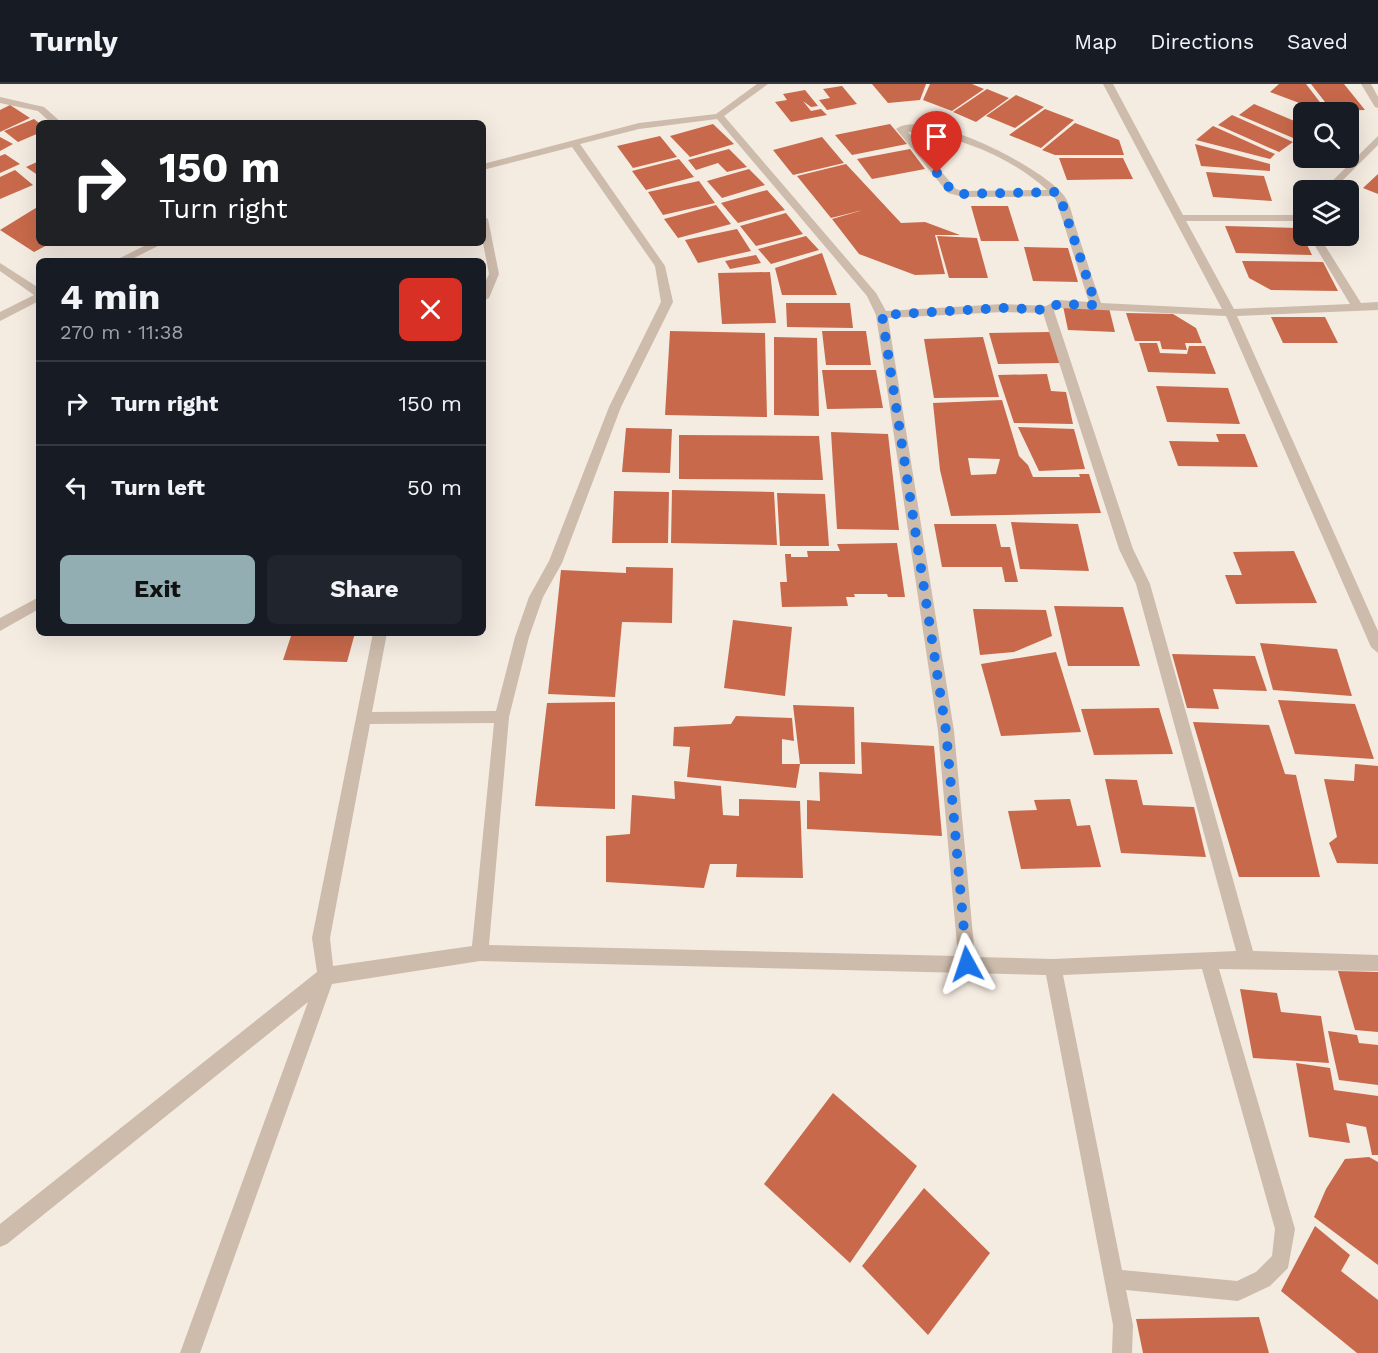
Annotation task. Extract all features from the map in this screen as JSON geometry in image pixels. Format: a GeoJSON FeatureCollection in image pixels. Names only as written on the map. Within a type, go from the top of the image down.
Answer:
{"type":"FeatureCollection","features":[{"type":"Feature","properties":{"kind":"street"},"geometry":{"type":"LineString","coordinates":[[486,166],[639,126],[719,116],[763,84]]}},
{"type":"Feature","properties":{"kind":"street"},"geometry":{"type":"LineString","coordinates":[[1108,84],[1230,313],[1378,647]]}},
{"type":"Feature","properties":{"kind":"street"},"geometry":{"type":"LineString","coordinates":[[1366,84],[1378,105]]}},
{"type":"Feature","properties":{"kind":"street"},"geometry":{"type":"LineString","coordinates":[[0,100],[41,109],[54,120]]}},
{"type":"Feature","properties":{"kind":"street"},"geometry":{"type":"LineString","coordinates":[[719,116],[872,295],[882,315],[946,731],[967,964]]}},
{"type":"Feature","properties":{"kind":"street"},"geometry":{"type":"LineString","coordinates":[[1056,192],[969,194],[952,191],[901,129],[927,128],[953,136],[1028,170],[1056,192],[1061,200],[1096,305]]}},
{"type":"Feature","properties":{"kind":"street"},"geometry":{"type":"LineString","coordinates":[[1338,180],[1378,139]]}},
{"type":"Feature","properties":{"kind":"street"},"geometry":{"type":"LineString","coordinates":[[480,953],[502,717],[534,602],[544,578],[555,563],[615,407],[667,302],[660,266],[574,143]]}},
{"type":"Feature","properties":{"kind":"street"},"geometry":{"type":"LineString","coordinates":[[1179,218],[1293,218]]}},
{"type":"Feature","properties":{"kind":"street"},"geometry":{"type":"LineString","coordinates":[[486,234],[494,274],[486,291]]}},
{"type":"Feature","properties":{"kind":"street"},"geometry":{"type":"LineString","coordinates":[[126,258],[152,246]]}},
{"type":"Feature","properties":{"kind":"street"},"geometry":{"type":"LineString","coordinates":[[1320,246],[1358,307]]}},
{"type":"Feature","properties":{"kind":"street"},"geometry":{"type":"LineString","coordinates":[[0,266],[36,291]]}},
{"type":"Feature","properties":{"kind":"street"},"geometry":{"type":"LineString","coordinates":[[0,316],[36,298]]}},
{"type":"Feature","properties":{"kind":"street"},"geometry":{"type":"LineString","coordinates":[[882,315],[1003,308],[1048,310],[1058,304],[1230,313],[1378,306]]}},
{"type":"Feature","properties":{"kind":"street"},"geometry":{"type":"LineString","coordinates":[[1048,310],[1126,549],[1143,584],[1247,959]]}},
{"type":"Feature","properties":{"kind":"street"},"geometry":{"type":"LineString","coordinates":[[0,626],[36,604]]}},
{"type":"Feature","properties":{"kind":"street"},"geometry":{"type":"LineString","coordinates":[[190,1353],[326,976],[321,938],[379,636]]}},
{"type":"Feature","properties":{"kind":"street"},"geometry":{"type":"LineString","coordinates":[[363,718],[502,717]]}},
{"type":"Feature","properties":{"kind":"street"},"geometry":{"type":"LineString","coordinates":[[0,1238],[326,976],[480,953],[1053,967],[1247,959],[1378,963]]}},
{"type":"Feature","properties":{"kind":"street"},"geometry":{"type":"LineString","coordinates":[[1114,1279],[1239,1291],[1263,1279],[1281,1262],[1285,1229],[1270,1170],[1208,960]]}},
{"type":"Feature","properties":{"kind":"street"},"geometry":{"type":"LineString","coordinates":[[1053,967],[1123,1325],[1122,1353]]}},
{"type":"Feature","properties":{"kind":"building"},"geometry":{"type":"Polygon","coordinates":[[[872,84],[926,84],[920,100],[888,103],[872,84]]]}},
{"type":"Feature","properties":{"kind":"building"},"geometry":{"type":"Polygon","coordinates":[[[930,84],[972,84],[984,89],[952,111],[923,100],[930,84]]]}},
{"type":"Feature","properties":{"kind":"building"},"geometry":{"type":"Polygon","coordinates":[[[1279,84],[1306,84],[1320,102],[1297,102],[1270,92],[1279,84]]]}},
{"type":"Feature","properties":{"kind":"building"},"geometry":{"type":"Polygon","coordinates":[[[1311,84],[1344,84],[1359,102],[1325,102],[1311,84]]]}},
{"type":"Feature","properties":{"kind":"building"},"geometry":{"type":"Polygon","coordinates":[[[842,86],[857,104],[827,110],[819,100],[830,98],[823,89],[842,86]]]}},
{"type":"Feature","properties":{"kind":"building"},"geometry":{"type":"Polygon","coordinates":[[[987,89],[1009,98],[976,122],[953,112],[987,89]]]}},
{"type":"Feature","properties":{"kind":"building"},"geometry":{"type":"Polygon","coordinates":[[[805,90],[818,106],[811,107],[803,101],[811,111],[821,109],[827,115],[791,122],[775,102],[787,100],[783,94],[805,90]]]}},
{"type":"Feature","properties":{"kind":"building"},"geometry":{"type":"Polygon","coordinates":[[[1016,95],[1044,107],[1015,128],[986,116],[1016,95]]]}},
{"type":"Feature","properties":{"kind":"building"},"geometry":{"type":"Polygon","coordinates":[[[1359,103],[1365,110],[1359,110],[1359,103]]]}},
{"type":"Feature","properties":{"kind":"building"},"geometry":{"type":"Polygon","coordinates":[[[1254,104],[1293,120],[1293,138],[1239,115],[1254,104]]]}},
{"type":"Feature","properties":{"kind":"building"},"geometry":{"type":"Polygon","coordinates":[[[10,105],[30,118],[0,132],[0,110],[10,105]]]}},
{"type":"Feature","properties":{"kind":"building"},"geometry":{"type":"Polygon","coordinates":[[[1045,109],[1074,120],[1041,148],[1009,135],[1045,109]]]}},
{"type":"Feature","properties":{"kind":"building"},"geometry":{"type":"Polygon","coordinates":[[[1232,115],[1293,142],[1279,152],[1218,125],[1232,115]]]}},
{"type":"Feature","properties":{"kind":"building"},"geometry":{"type":"Polygon","coordinates":[[[34,119],[36,121],[36,134],[18,142],[4,131],[34,119]]]}},
{"type":"Feature","properties":{"kind":"building"},"geometry":{"type":"Polygon","coordinates":[[[1075,123],[1119,140],[1124,155],[1055,155],[1042,150],[1075,123]]]}},
{"type":"Feature","properties":{"kind":"building"},"geometry":{"type":"Polygon","coordinates":[[[713,124],[734,144],[690,157],[670,136],[713,124]]]}},
{"type":"Feature","properties":{"kind":"building"},"geometry":{"type":"Polygon","coordinates":[[[890,124],[907,144],[852,155],[835,135],[890,124]]]}},
{"type":"Feature","properties":{"kind":"building"},"geometry":{"type":"Polygon","coordinates":[[[1213,126],[1275,154],[1270,159],[1196,140],[1213,126]]]}},
{"type":"Feature","properties":{"kind":"building"},"geometry":{"type":"Polygon","coordinates":[[[660,136],[677,157],[633,168],[617,146],[660,136]]]}},
{"type":"Feature","properties":{"kind":"building"},"geometry":{"type":"Polygon","coordinates":[[[0,137],[13,144],[0,151],[0,137]]]}},
{"type":"Feature","properties":{"kind":"building"},"geometry":{"type":"Polygon","coordinates":[[[822,137],[844,163],[793,175],[773,150],[822,137]]]}},
{"type":"Feature","properties":{"kind":"building"},"geometry":{"type":"Polygon","coordinates":[[[1195,144],[1270,164],[1270,171],[1201,166],[1195,144]]]}},
{"type":"Feature","properties":{"kind":"building"},"geometry":{"type":"Polygon","coordinates":[[[729,149],[747,167],[727,172],[718,163],[696,170],[688,160],[729,149]]]}},
{"type":"Feature","properties":{"kind":"building"},"geometry":{"type":"Polygon","coordinates":[[[910,149],[925,169],[872,179],[857,159],[910,149]]]}},
{"type":"Feature","properties":{"kind":"building"},"geometry":{"type":"Polygon","coordinates":[[[5,154],[20,164],[0,173],[0,156],[5,154]]]}},
{"type":"Feature","properties":{"kind":"building"},"geometry":{"type":"Polygon","coordinates":[[[1059,158],[1123,158],[1133,179],[1067,180],[1059,158]]]}},
{"type":"Feature","properties":{"kind":"building"},"geometry":{"type":"Polygon","coordinates":[[[679,159],[694,177],[646,190],[632,171],[679,159]]]}},
{"type":"Feature","properties":{"kind":"building"},"geometry":{"type":"Polygon","coordinates":[[[36,162],[36,174],[26,167],[36,162]]]}},
{"type":"Feature","properties":{"kind":"building"},"geometry":{"type":"Polygon","coordinates":[[[846,164],[901,223],[925,222],[960,235],[935,235],[945,274],[915,275],[859,254],[832,219],[863,210],[831,218],[797,176],[846,164]]]}},
{"type":"Feature","properties":{"kind":"building"},"geometry":{"type":"Polygon","coordinates":[[[749,169],[765,185],[722,198],[707,181],[749,169]]]}},
{"type":"Feature","properties":{"kind":"building"},"geometry":{"type":"Polygon","coordinates":[[[15,170],[33,185],[0,199],[0,177],[15,170]]]}},
{"type":"Feature","properties":{"kind":"building"},"geometry":{"type":"Polygon","coordinates":[[[1206,172],[1264,176],[1272,201],[1213,197],[1206,172]]]}},
{"type":"Feature","properties":{"kind":"building"},"geometry":{"type":"Polygon","coordinates":[[[1378,174],[1378,194],[1363,188],[1378,174]]]}},
{"type":"Feature","properties":{"kind":"building"},"geometry":{"type":"Polygon","coordinates":[[[699,181],[715,203],[663,215],[648,192],[699,181]]]}},
{"type":"Feature","properties":{"kind":"building"},"geometry":{"type":"Polygon","coordinates":[[[767,190],[785,210],[738,223],[721,203],[767,190]]]}},
{"type":"Feature","properties":{"kind":"building"},"geometry":{"type":"Polygon","coordinates":[[[716,205],[731,224],[678,238],[664,219],[716,205]]]}},
{"type":"Feature","properties":{"kind":"building"},"geometry":{"type":"Polygon","coordinates":[[[971,206],[1008,206],[1019,241],[981,241],[971,206]]]}},
{"type":"Feature","properties":{"kind":"building"},"geometry":{"type":"Polygon","coordinates":[[[36,208],[36,246],[45,246],[34,252],[0,230],[36,208]]]}},
{"type":"Feature","properties":{"kind":"building"},"geometry":{"type":"Polygon","coordinates":[[[786,213],[803,234],[756,246],[740,226],[786,213]]]}},
{"type":"Feature","properties":{"kind":"building"},"geometry":{"type":"Polygon","coordinates":[[[1225,226],[1293,228],[1293,246],[1308,246],[1312,255],[1236,253],[1225,226]]]}},
{"type":"Feature","properties":{"kind":"building"},"geometry":{"type":"Polygon","coordinates":[[[737,229],[751,251],[698,263],[685,240],[737,229]]]}},
{"type":"Feature","properties":{"kind":"building"},"geometry":{"type":"Polygon","coordinates":[[[806,236],[819,250],[771,264],[758,249],[806,236]]]}},
{"type":"Feature","properties":{"kind":"building"},"geometry":{"type":"Polygon","coordinates":[[[937,236],[977,238],[988,278],[949,278],[937,236]]]}},
{"type":"Feature","properties":{"kind":"building"},"geometry":{"type":"Polygon","coordinates":[[[1024,247],[1068,248],[1078,282],[1033,281],[1024,247]]]}},
{"type":"Feature","properties":{"kind":"building"},"geometry":{"type":"Polygon","coordinates":[[[822,253],[837,295],[782,295],[775,268],[822,253]]]}},
{"type":"Feature","properties":{"kind":"building"},"geometry":{"type":"Polygon","coordinates":[[[756,255],[761,263],[730,269],[725,261],[756,255]]]}},
{"type":"Feature","properties":{"kind":"building"},"geometry":{"type":"Polygon","coordinates":[[[1242,261],[1323,262],[1338,291],[1271,290],[1249,278],[1242,261]]]}},
{"type":"Feature","properties":{"kind":"building"},"geometry":{"type":"Polygon","coordinates":[[[770,272],[776,323],[722,324],[718,273],[770,272]]]}},
{"type":"Feature","properties":{"kind":"building"},"geometry":{"type":"Polygon","coordinates":[[[786,303],[850,303],[853,328],[787,327],[786,303]]]}},
{"type":"Feature","properties":{"kind":"building"},"geometry":{"type":"Polygon","coordinates":[[[1063,306],[1109,308],[1115,332],[1068,330],[1063,306]]]}},
{"type":"Feature","properties":{"kind":"building"},"geometry":{"type":"Polygon","coordinates":[[[1126,313],[1173,314],[1196,328],[1202,343],[1185,343],[1187,350],[1162,349],[1160,341],[1135,341],[1126,313]]]}},
{"type":"Feature","properties":{"kind":"building"},"geometry":{"type":"Polygon","coordinates":[[[1271,317],[1325,317],[1338,343],[1283,343],[1271,317]]]}},
{"type":"Feature","properties":{"kind":"building"},"geometry":{"type":"Polygon","coordinates":[[[670,331],[765,333],[767,417],[665,415],[670,331]]]}},
{"type":"Feature","properties":{"kind":"building"},"geometry":{"type":"Polygon","coordinates":[[[822,331],[866,331],[871,365],[826,365],[822,331]]]}},
{"type":"Feature","properties":{"kind":"building"},"geometry":{"type":"Polygon","coordinates":[[[1050,332],[1060,363],[998,364],[989,333],[1050,332]]]}},
{"type":"Feature","properties":{"kind":"building"},"geometry":{"type":"Polygon","coordinates":[[[774,337],[817,338],[819,416],[774,415],[774,337]]]}},
{"type":"Feature","properties":{"kind":"building"},"geometry":{"type":"Polygon","coordinates":[[[983,337],[999,397],[934,398],[924,339],[983,337]]]}},
{"type":"Feature","properties":{"kind":"building"},"geometry":{"type":"Polygon","coordinates":[[[1139,343],[1157,343],[1160,353],[1187,354],[1189,346],[1205,346],[1216,374],[1148,372],[1139,343]]]}},
{"type":"Feature","properties":{"kind":"building"},"geometry":{"type":"Polygon","coordinates":[[[822,370],[876,370],[883,408],[827,409],[822,370]]]}},
{"type":"Feature","properties":{"kind":"building"},"geometry":{"type":"Polygon","coordinates":[[[1047,374],[1051,391],[1066,392],[1073,424],[1014,423],[998,375],[1047,374]]]}},
{"type":"Feature","properties":{"kind":"building"},"geometry":{"type":"Polygon","coordinates":[[[1156,386],[1228,388],[1240,424],[1167,422],[1156,386]]]}},
{"type":"Feature","properties":{"kind":"building"},"geometry":{"type":"Polygon","coordinates":[[[1002,400],[1019,456],[1028,465],[1033,477],[1080,477],[1079,474],[1089,474],[1101,513],[951,516],[940,470],[933,403],[1002,400]],[[968,458],[971,475],[996,474],[1000,459],[968,458]]]}},
{"type":"Feature","properties":{"kind":"building"},"geometry":{"type":"Polygon","coordinates":[[[1018,427],[1074,429],[1085,469],[1039,471],[1018,427]]]}},
{"type":"Feature","properties":{"kind":"building"},"geometry":{"type":"Polygon","coordinates":[[[626,428],[672,429],[670,473],[622,472],[626,428]]]}},
{"type":"Feature","properties":{"kind":"building"},"geometry":{"type":"Polygon","coordinates":[[[831,432],[888,434],[899,530],[837,529],[831,432]]]}},
{"type":"Feature","properties":{"kind":"building"},"geometry":{"type":"Polygon","coordinates":[[[1216,434],[1245,434],[1258,467],[1178,466],[1169,441],[1219,442],[1216,434]]]}},
{"type":"Feature","properties":{"kind":"building"},"geometry":{"type":"Polygon","coordinates":[[[679,435],[819,436],[823,480],[679,479],[679,435]]]}},
{"type":"Feature","properties":{"kind":"building"},"geometry":{"type":"Polygon","coordinates":[[[672,490],[774,492],[777,545],[671,543],[672,490]]]}},
{"type":"Feature","properties":{"kind":"building"},"geometry":{"type":"Polygon","coordinates":[[[614,491],[669,492],[668,543],[612,543],[614,491]]]}},
{"type":"Feature","properties":{"kind":"building"},"geometry":{"type":"Polygon","coordinates":[[[777,493],[825,494],[829,546],[780,546],[777,493]]]}},
{"type":"Feature","properties":{"kind":"building"},"geometry":{"type":"Polygon","coordinates":[[[1011,522],[1078,524],[1089,571],[1020,569],[1011,522]]]}},
{"type":"Feature","properties":{"kind":"building"},"geometry":{"type":"Polygon","coordinates":[[[934,524],[996,524],[1001,547],[1010,547],[1018,582],[1005,582],[1002,567],[942,567],[934,524]]]}},
{"type":"Feature","properties":{"kind":"building"},"geometry":{"type":"Polygon","coordinates":[[[897,543],[905,597],[888,597],[887,594],[854,594],[855,597],[846,597],[848,606],[782,607],[780,582],[787,582],[785,554],[791,554],[791,557],[808,557],[807,551],[840,551],[837,544],[897,543]]]}},
{"type":"Feature","properties":{"kind":"building"},"geometry":{"type":"Polygon","coordinates":[[[1294,551],[1317,603],[1236,604],[1225,575],[1242,575],[1233,552],[1294,551]]]}},
{"type":"Feature","properties":{"kind":"building"},"geometry":{"type":"Polygon","coordinates":[[[626,567],[673,568],[672,623],[622,622],[615,697],[548,694],[561,570],[626,573],[626,567]]]}},
{"type":"Feature","properties":{"kind":"building"},"geometry":{"type":"Polygon","coordinates":[[[1054,606],[1123,607],[1140,666],[1068,666],[1054,606]]]}},
{"type":"Feature","properties":{"kind":"building"},"geometry":{"type":"Polygon","coordinates":[[[973,609],[1046,610],[1052,636],[1014,652],[980,655],[973,609]]]}},
{"type":"Feature","properties":{"kind":"building"},"geometry":{"type":"Polygon","coordinates":[[[733,620],[792,627],[785,696],[724,688],[733,620]]]}},
{"type":"Feature","properties":{"kind":"building"},"geometry":{"type":"Polygon","coordinates":[[[291,636],[354,636],[347,662],[283,660],[291,636]]]}},
{"type":"Feature","properties":{"kind":"building"},"geometry":{"type":"Polygon","coordinates":[[[1260,643],[1337,649],[1352,696],[1273,690],[1260,643]]]}},
{"type":"Feature","properties":{"kind":"building"},"geometry":{"type":"Polygon","coordinates":[[[1056,652],[1081,732],[1001,736],[981,664],[1056,652]]]}},
{"type":"Feature","properties":{"kind":"building"},"geometry":{"type":"Polygon","coordinates":[[[1172,654],[1255,656],[1267,691],[1213,689],[1219,709],[1187,708],[1172,654]]]}},
{"type":"Feature","properties":{"kind":"building"},"geometry":{"type":"Polygon","coordinates":[[[1278,700],[1355,704],[1374,759],[1295,754],[1278,700]]]}},
{"type":"Feature","properties":{"kind":"building"},"geometry":{"type":"Polygon","coordinates":[[[615,702],[615,809],[535,806],[547,703],[615,702]]]}},
{"type":"Feature","properties":{"kind":"building"},"geometry":{"type":"Polygon","coordinates":[[[793,705],[854,707],[855,764],[800,764],[793,705]]]}},
{"type":"Feature","properties":{"kind":"building"},"geometry":{"type":"Polygon","coordinates":[[[1159,708],[1173,754],[1094,755],[1081,709],[1159,708]]]}},
{"type":"Feature","properties":{"kind":"building"},"geometry":{"type":"Polygon","coordinates":[[[736,716],[792,718],[794,741],[782,739],[782,764],[800,764],[796,788],[687,777],[690,747],[673,746],[674,727],[731,724],[736,716]]]}},
{"type":"Feature","properties":{"kind":"building"},"geometry":{"type":"Polygon","coordinates":[[[1193,722],[1269,725],[1285,774],[1296,775],[1320,877],[1239,877],[1193,722]]]}},
{"type":"Feature","properties":{"kind":"building"},"geometry":{"type":"Polygon","coordinates":[[[861,742],[934,746],[942,836],[807,829],[807,800],[820,801],[819,772],[862,774],[861,742]]]}},
{"type":"Feature","properties":{"kind":"building"},"geometry":{"type":"Polygon","coordinates":[[[1355,764],[1378,766],[1378,864],[1337,863],[1329,843],[1337,837],[1324,779],[1354,781],[1355,764]]]}},
{"type":"Feature","properties":{"kind":"building"},"geometry":{"type":"Polygon","coordinates":[[[1105,779],[1137,780],[1143,805],[1194,807],[1206,857],[1121,853],[1105,779]]]}},
{"type":"Feature","properties":{"kind":"building"},"geometry":{"type":"Polygon","coordinates":[[[674,781],[721,786],[723,815],[739,816],[739,799],[800,801],[803,878],[736,877],[737,864],[710,864],[704,888],[606,882],[606,836],[630,834],[632,795],[675,799],[674,781]]]}},
{"type":"Feature","properties":{"kind":"building"},"geometry":{"type":"Polygon","coordinates":[[[1070,799],[1077,826],[1090,825],[1101,867],[1021,869],[1008,811],[1037,810],[1034,800],[1070,799]]]}},
{"type":"Feature","properties":{"kind":"building"},"geometry":{"type":"Polygon","coordinates":[[[1338,971],[1378,972],[1378,1032],[1355,1030],[1338,971]]]}},
{"type":"Feature","properties":{"kind":"building"},"geometry":{"type":"Polygon","coordinates":[[[1240,989],[1277,993],[1281,1012],[1321,1016],[1329,1063],[1253,1058],[1240,989]]]}},
{"type":"Feature","properties":{"kind":"building"},"geometry":{"type":"Polygon","coordinates":[[[1328,1031],[1357,1035],[1359,1043],[1378,1045],[1378,1085],[1339,1080],[1328,1031]]]}},
{"type":"Feature","properties":{"kind":"building"},"geometry":{"type":"Polygon","coordinates":[[[1296,1063],[1330,1068],[1334,1090],[1378,1096],[1378,1155],[1372,1155],[1366,1127],[1346,1123],[1350,1143],[1309,1137],[1296,1063]]]}},
{"type":"Feature","properties":{"kind":"building"},"geometry":{"type":"Polygon","coordinates":[[[833,1093],[917,1166],[850,1263],[764,1184],[833,1093]]]}},
{"type":"Feature","properties":{"kind":"building"},"geometry":{"type":"Polygon","coordinates":[[[1369,1157],[1378,1162],[1378,1265],[1314,1217],[1326,1189],[1345,1159],[1369,1157]]]}},
{"type":"Feature","properties":{"kind":"building"},"geometry":{"type":"Polygon","coordinates":[[[924,1188],[990,1253],[928,1335],[862,1266],[924,1188]]]}},
{"type":"Feature","properties":{"kind":"building"},"geometry":{"type":"Polygon","coordinates":[[[1315,1226],[1350,1255],[1341,1271],[1378,1300],[1378,1353],[1357,1353],[1281,1291],[1315,1226]]]}},
{"type":"Feature","properties":{"kind":"building"},"geometry":{"type":"Polygon","coordinates":[[[1259,1317],[1269,1353],[1143,1353],[1136,1319],[1259,1317]]]}},
{"type":"Feature","properties":{"kind":"route"},"geometry":{"type":"LineString","coordinates":[[937,173],[948,188],[963,194],[1056,192],[1061,200],[1096,305],[1058,304],[1048,310],[1003,308],[882,315],[946,731],[967,964]]}}]}
